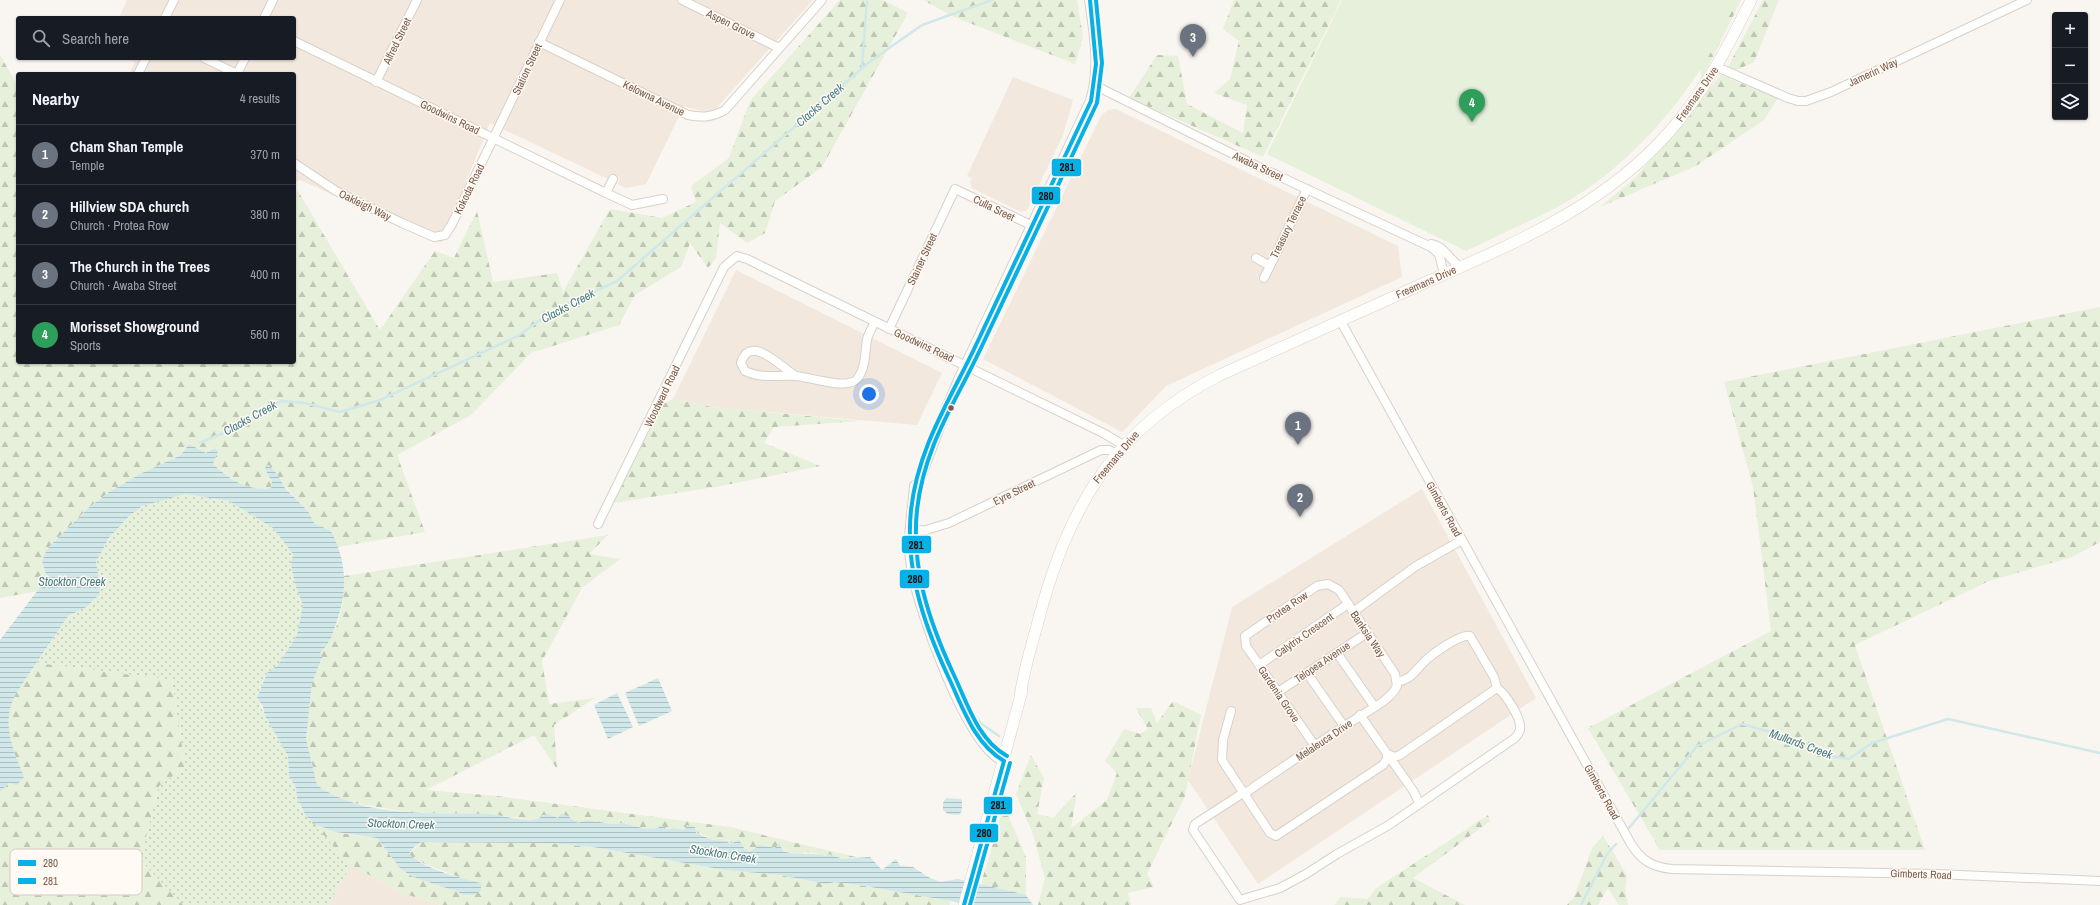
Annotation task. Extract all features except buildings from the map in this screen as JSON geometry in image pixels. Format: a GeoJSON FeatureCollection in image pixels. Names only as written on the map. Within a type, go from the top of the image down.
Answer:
{"type":"FeatureCollection","features":[{"type":"Feature","properties":{"kind":"main road","name":"Freemans Drive"},"geometry":{"type":"LineString","coordinates":[[964,905],[1004,761],[1020,698],[1022,680],[1045,595],[1071,528],[1091,489],[1120,450],[1164,408],[1199,385],[1340,320],[1460,268],[1556,222],[1593,200],[1649,153],[1670,132],[1717,67],[1750,0]]}},
{"type":"Feature","properties":{"kind":"street"},"geometry":{"type":"LineString","coordinates":[[166,16],[174,0]]}},
{"type":"Feature","properties":{"kind":"street"},"geometry":{"type":"LineString","coordinates":[[265,16],[273,0]]}},
{"type":"Feature","properties":{"kind":"street","name":"Alfred Street"},"geometry":{"type":"LineString","coordinates":[[376,82],[417,0]]}},
{"type":"Feature","properties":{"kind":"street","name":"Station Street"},"geometry":{"type":"LineString","coordinates":[[494,138],[560,0]]}},
{"type":"Feature","properties":{"kind":"street","name":"Aspen Grove"},"geometry":{"type":"LineString","coordinates":[[682,0],[779,48]]}},
{"type":"Feature","properties":{"kind":"street","name":"Kelowna Avenue"},"geometry":{"type":"LineString","coordinates":[[540,42],[688,114],[701,117],[714,116],[725,110],[822,0]]}},
{"type":"Feature","properties":{"kind":"street"},"geometry":{"type":"LineString","coordinates":[[1004,761],[993,756],[977,735],[933,642],[917,595],[912,568],[910,531],[915,491],[940,422],[1087,112],[1096,86],[1096,39],[1090,0]]}},
{"type":"Feature","properties":{"kind":"street","name":"Jamerin Way"},"geometry":{"type":"LineString","coordinates":[[1717,67],[1788,98],[1806,101],[1831,92],[2027,0]]}},
{"type":"Feature","properties":{"kind":"street","name":"Goodwins Road"},"geometry":{"type":"LineString","coordinates":[[296,42],[632,205],[663,199]]}},
{"type":"Feature","properties":{"kind":"street"},"geometry":{"type":"LineString","coordinates":[[139,72],[145,60]]}},
{"type":"Feature","properties":{"kind":"street"},"geometry":{"type":"LineString","coordinates":[[208,60],[233,72]]}},
{"type":"Feature","properties":{"kind":"street"},"geometry":{"type":"LineString","coordinates":[[238,72],[244,60]]}},
{"type":"Feature","properties":{"kind":"street","name":"Awaba Street"},"geometry":{"type":"LineString","coordinates":[[1096,86],[1307,189],[1422,243],[1439,254],[1444,274]]}},
{"type":"Feature","properties":{"kind":"street","name":"Kokoda Road"},"geometry":{"type":"LineString","coordinates":[[440,237],[448,231],[494,138]]}},
{"type":"Feature","properties":{"kind":"street","name":"Oakleigh Way"},"geometry":{"type":"LineString","coordinates":[[296,164],[336,191],[431,236],[440,237]]}},
{"type":"Feature","properties":{"kind":"street"},"geometry":{"type":"LineString","coordinates":[[606,193],[613,179]]}},
{"type":"Feature","properties":{"kind":"street","name":"Culla Sreet"},"geometry":{"type":"LineString","coordinates":[[955,189],[1033,226]]}},
{"type":"Feature","properties":{"kind":"street","name":"Stainer Street"},"geometry":{"type":"LineString","coordinates":[[889,328],[955,189]]}},
{"type":"Feature","properties":{"kind":"street","name":"Treasury Terrace"},"geometry":{"type":"LineString","coordinates":[[1264,278],[1307,189]]}},
{"type":"Feature","properties":{"kind":"street","name":"Awaba Street"},"geometry":{"type":"LineString","coordinates":[[1422,243],[1436,245],[1441,248],[1450,260],[1460,268]]}},
{"type":"Feature","properties":{"kind":"street","name":"Goodwins Road"},"geometry":{"type":"LineString","coordinates":[[724,267],[737,256],[747,259],[1105,434],[1120,450]]}},
{"type":"Feature","properties":{"kind":"street","name":"Treasury Terrace"},"geometry":{"type":"LineString","coordinates":[[1256,258],[1270,266]]}},
{"type":"Feature","properties":{"kind":"street","name":"Woodward Road"},"geometry":{"type":"LineString","coordinates":[[598,524],[724,267]]}},
{"type":"Feature","properties":{"kind":"street","name":"Gimberts Road"},"geometry":{"type":"LineString","coordinates":[[1340,320],[1631,844],[1646,863],[1658,868],[1672,869],[1936,874],[2100,881]]}},
{"type":"Feature","properties":{"kind":"street"},"geometry":{"type":"LineString","coordinates":[[796,376],[787,371],[776,360],[752,350],[747,353],[741,363],[745,371],[756,375],[796,376],[837,383],[852,382],[858,379],[862,370],[868,338],[875,322]]}},
{"type":"Feature","properties":{"kind":"street","name":"Eyre Street"},"geometry":{"type":"LineString","coordinates":[[910,531],[926,530],[949,523],[1101,450],[1120,450]]}},
{"type":"Feature","properties":{"kind":"street"},"geometry":{"type":"LineString","coordinates":[[1353,612],[1416,566],[1462,540]]}},
{"type":"Feature","properties":{"kind":"street","name":"Protea Row"},"geometry":{"type":"LineString","coordinates":[[1245,641],[1248,634],[1317,586],[1328,584],[1336,587]]}},
{"type":"Feature","properties":{"kind":"street","name":"Banksia Way"},"geometry":{"type":"LineString","coordinates":[[1336,587],[1395,674],[1397,682]]}},
{"type":"Feature","properties":{"kind":"street","name":"Calytrix Crescent"},"geometry":{"type":"LineString","coordinates":[[1259,665],[1348,604]]}},
{"type":"Feature","properties":{"kind":"street","name":"Telopea Avenue"},"geometry":{"type":"LineString","coordinates":[[1278,692],[1367,632]]}},
{"type":"Feature","properties":{"kind":"street"},"geometry":{"type":"LineString","coordinates":[[1360,715],[1414,792],[1419,803],[1515,738],[1520,731],[1520,722],[1505,694],[1497,688],[1494,677],[1474,640],[1465,635],[1425,661],[1410,678],[1397,682]]}},
{"type":"Feature","properties":{"kind":"street","name":"Gardenia Grove"},"geometry":{"type":"LineString","coordinates":[[1245,641],[1259,665],[1315,746]]}},
{"type":"Feature","properties":{"kind":"street"},"geometry":{"type":"LineString","coordinates":[[1337,653],[1374,706]]}},
{"type":"Feature","properties":{"kind":"street"},"geometry":{"type":"LineString","coordinates":[[1307,673],[1344,726]]}},
{"type":"Feature","properties":{"kind":"street","name":"Melaleuca Drive"},"geometry":{"type":"LineString","coordinates":[[1397,682],[1398,686],[1392,694],[1243,794],[1195,824],[1193,830],[1240,900],[1253,897],[1294,882],[1360,840],[1389,824],[1419,803]]}},
{"type":"Feature","properties":{"kind":"street"},"geometry":{"type":"LineString","coordinates":[[1387,754],[1395,757],[1400,755],[1497,688]]}},
{"type":"Feature","properties":{"kind":"street"},"geometry":{"type":"LineString","coordinates":[[1231,711],[1223,740],[1222,760],[1270,833],[1276,836],[1280,835],[1383,765],[1387,759],[1387,754]]}},
{"type":"Feature","properties":{"kind":"shaded area"},"geometry":{"type":"Polygon","coordinates":[[[127,0],[813,0],[711,114],[684,106],[646,184],[626,188],[617,184],[620,178],[611,174],[608,179],[490,123],[441,243],[300,180],[296,182],[296,72],[130,72],[135,62],[131,60],[296,60],[296,16],[120,16],[127,0]]]}},
{"type":"Feature","properties":{"kind":"shaded area"},"geometry":{"type":"Polygon","coordinates":[[[1013,77],[1073,100],[1063,135],[1027,210],[1021,212],[972,188],[970,182],[972,178],[967,176],[1013,77]]]}},
{"type":"Feature","properties":{"kind":"shaded area"},"geometry":{"type":"Polygon","coordinates":[[[1116,109],[1398,246],[1402,277],[1166,386],[1122,432],[983,359],[1101,116],[1108,110],[1116,109]]]}},
{"type":"Feature","properties":{"kind":"shaded area"},"geometry":{"type":"Polygon","coordinates":[[[736,270],[942,373],[917,425],[711,407],[673,399],[736,270]]]}},
{"type":"Feature","properties":{"kind":"shaded area"},"geometry":{"type":"Polygon","coordinates":[[[1422,489],[1536,698],[1258,884],[1188,780],[1232,607],[1422,489]]]}},
{"type":"Feature","properties":{"kind":"shaded area"},"geometry":{"type":"Polygon","coordinates":[[[351,865],[402,893],[441,905],[328,905],[351,865]]]}},
{"type":"Feature","properties":{"kind":"green space"},"geometry":{"type":"Polygon","coordinates":[[[840,0],[883,0],[908,13],[822,167],[775,201],[765,233],[747,243],[720,223],[716,258],[708,268],[690,243],[681,267],[635,295],[619,325],[531,353],[471,415],[397,455],[425,532],[338,547],[331,531],[314,523],[308,511],[281,482],[268,475],[272,482],[271,488],[254,488],[239,483],[226,475],[213,464],[217,451],[213,448],[206,453],[189,444],[181,455],[140,474],[109,492],[87,509],[47,549],[42,561],[46,575],[44,582],[38,591],[0,598],[0,55],[16,83],[16,364],[296,364],[296,192],[298,191],[380,330],[435,251],[454,258],[477,211],[493,282],[557,273],[563,292],[610,209],[662,218],[696,202],[691,186],[729,158],[750,101],[840,0]]]}},
{"type":"Feature","properties":{"kind":"green space"},"geometry":{"type":"Polygon","coordinates":[[[923,0],[1077,0],[1083,37],[1075,64],[954,17],[923,0]]]}},
{"type":"Feature","properties":{"kind":"green space"},"geometry":{"type":"Polygon","coordinates":[[[1234,0],[1341,0],[1263,157],[1129,98],[1157,55],[1178,56],[1187,104],[1243,133],[1247,105],[1214,93],[1230,79],[1239,41],[1223,29],[1234,0]]]}},
{"type":"Feature","properties":{"kind":"green space"},"geometry":{"type":"Polygon","coordinates":[[[1342,0],[1737,0],[1715,46],[1681,97],[1664,118],[1625,159],[1582,192],[1559,206],[1466,251],[1267,154],[1342,0]]]}},
{"type":"Feature","properties":{"kind":"green space"},"geometry":{"type":"Polygon","coordinates":[[[1727,0],[1741,0],[1702,79],[1691,30],[1727,0]]]}},
{"type":"Feature","properties":{"kind":"green space"},"geometry":{"type":"Polygon","coordinates":[[[1763,0],[1779,0],[1754,62],[1728,74],[1730,79],[1778,98],[1764,120],[1696,166],[1600,207],[1636,177],[1729,65],[1763,0]]]}},
{"type":"Feature","properties":{"kind":"green space"},"geometry":{"type":"Polygon","coordinates":[[[2100,307],[2100,542],[2072,557],[1989,581],[1855,645],[1925,850],[1660,850],[1588,728],[1771,631],[1753,487],[1724,382],[2100,307]]]}},
{"type":"Feature","properties":{"kind":"green space"},"geometry":{"type":"Polygon","coordinates":[[[673,399],[711,407],[860,421],[774,427],[764,443],[820,466],[721,486],[613,503],[663,404],[673,399]]]}},
{"type":"Feature","properties":{"kind":"green space"},"geometry":{"type":"Polygon","coordinates":[[[185,494],[229,501],[273,528],[293,554],[292,564],[295,584],[303,605],[297,635],[278,665],[267,673],[257,698],[265,716],[288,756],[289,776],[296,788],[297,798],[302,810],[351,865],[328,905],[183,905],[142,862],[142,852],[159,786],[185,767],[172,680],[37,663],[68,616],[86,607],[100,586],[96,562],[110,538],[122,522],[135,510],[159,500],[185,494]]]}},
{"type":"Feature","properties":{"kind":"green space"},"geometry":{"type":"Polygon","coordinates":[[[608,535],[589,554],[620,559],[582,588],[542,661],[549,704],[595,698],[554,725],[557,769],[534,735],[426,790],[497,796],[730,827],[860,858],[843,859],[829,854],[825,856],[806,852],[799,855],[775,848],[766,848],[750,852],[727,841],[713,840],[702,834],[674,828],[645,829],[624,823],[611,824],[587,820],[577,823],[568,816],[558,818],[543,815],[540,818],[531,819],[486,814],[414,813],[348,802],[335,797],[317,785],[306,739],[312,683],[321,657],[320,653],[337,626],[343,601],[344,576],[608,535]]]}},
{"type":"Feature","properties":{"kind":"green space"},"geometry":{"type":"Polygon","coordinates":[[[37,663],[172,680],[185,767],[159,786],[142,852],[142,849],[10,849],[10,895],[142,895],[142,862],[183,905],[0,905],[0,792],[9,783],[19,765],[14,759],[2,729],[2,712],[6,701],[17,692],[37,663]]]}},
{"type":"Feature","properties":{"kind":"green space"},"geometry":{"type":"Polygon","coordinates":[[[1173,701],[1201,715],[1185,796],[1147,874],[1154,887],[1128,893],[1131,905],[1038,905],[1045,878],[1033,834],[1016,794],[1031,755],[1044,778],[1037,814],[1053,818],[1077,792],[1071,828],[1107,800],[1117,773],[1105,761],[1124,729],[1140,734],[1148,729],[1136,708],[1151,708],[1157,723],[1173,701]]]}},
{"type":"Feature","properties":{"kind":"green space"},"geometry":{"type":"Polygon","coordinates":[[[1004,806],[1026,857],[1026,895],[982,886],[982,880],[1004,806]]]}},
{"type":"Feature","properties":{"kind":"green space"},"geometry":{"type":"Polygon","coordinates":[[[1488,815],[1490,821],[1413,878],[1465,905],[1334,905],[1341,897],[1368,899],[1375,889],[1488,815]]]}},
{"type":"Feature","properties":{"kind":"green space"},"geometry":{"type":"Polygon","coordinates":[[[306,816],[330,830],[377,838],[400,868],[449,889],[456,890],[469,881],[415,860],[409,854],[421,842],[550,843],[593,847],[725,870],[780,875],[826,884],[835,882],[865,886],[950,901],[949,905],[441,905],[402,893],[351,865],[306,816]]]}},
{"type":"Feature","properties":{"kind":"green space"},"geometry":{"type":"Polygon","coordinates":[[[1603,836],[1627,875],[1625,889],[1628,905],[1619,905],[1608,888],[1598,905],[1567,905],[1575,895],[1592,848],[1603,836]]]}},
{"type":"Feature","properties":{"kind":"water","name":"Stockton Creek"},"geometry":{"type":"Polygon","coordinates":[[[189,444],[206,453],[214,448],[218,451],[213,464],[232,479],[254,488],[271,488],[272,482],[265,469],[266,465],[269,465],[277,474],[285,488],[308,511],[314,523],[331,531],[343,566],[343,600],[332,635],[320,653],[322,657],[312,683],[306,739],[317,785],[336,796],[356,804],[399,812],[488,814],[528,820],[539,818],[547,814],[558,818],[561,814],[568,816],[577,823],[587,820],[611,824],[624,823],[645,829],[658,828],[661,825],[668,829],[674,828],[684,830],[687,825],[695,827],[696,833],[713,840],[727,841],[730,844],[739,840],[744,848],[750,852],[759,845],[775,848],[779,843],[783,851],[794,854],[814,854],[825,856],[829,854],[843,859],[870,857],[882,870],[896,859],[900,866],[913,867],[930,878],[941,882],[958,879],[1026,895],[1033,905],[973,905],[865,886],[835,882],[826,884],[780,875],[725,870],[593,847],[550,843],[421,842],[414,847],[409,854],[423,864],[432,868],[453,876],[481,883],[481,890],[474,895],[463,895],[456,890],[411,876],[400,868],[377,838],[336,832],[317,825],[306,816],[297,798],[296,788],[289,776],[288,756],[265,716],[263,707],[257,698],[267,673],[278,665],[297,635],[303,605],[295,584],[291,564],[293,554],[273,528],[229,501],[185,494],[142,506],[128,517],[109,538],[96,562],[100,586],[99,595],[86,607],[68,616],[17,692],[12,703],[9,713],[10,734],[15,755],[24,777],[17,785],[9,783],[0,792],[0,640],[44,582],[46,575],[42,561],[47,549],[87,509],[109,492],[140,474],[181,455],[189,444]]]}},
{"type":"Feature","properties":{"kind":"water"},"geometry":{"type":"Polygon","coordinates":[[[658,678],[672,711],[639,726],[625,693],[658,678]]]}},
{"type":"Feature","properties":{"kind":"water"},"geometry":{"type":"Polygon","coordinates":[[[617,693],[633,727],[608,739],[594,705],[617,693]]]}},
{"type":"Feature","properties":{"kind":"water"},"geometry":{"type":"Polygon","coordinates":[[[946,798],[961,799],[962,811],[959,815],[948,814],[943,810],[943,803],[946,798]]]}},
{"type":"Feature","properties":{"kind":"waterway","name":"Clacks Creek"},"geometry":{"type":"LineString","coordinates":[[862,67],[867,0]]}},
{"type":"Feature","properties":{"kind":"waterway","name":"Clacks Creek"},"geometry":{"type":"LineString","coordinates":[[200,443],[239,426],[281,401],[305,403],[340,412],[380,400],[518,336],[551,312],[617,281],[868,63],[922,25],[992,0]]}},
{"type":"Feature","properties":{"kind":"waterway"},"geometry":{"type":"LineString","coordinates":[[923,538],[917,543],[918,561],[929,611],[971,712],[983,725],[999,736]]}},
{"type":"Feature","properties":{"kind":"waterway","name":"Mullards Creek"},"geometry":{"type":"LineString","coordinates":[[1629,828],[1697,746],[1742,724],[1784,736],[1825,755],[1849,759],[1872,743],[1948,719],[2100,753]]}},
{"type":"Feature","properties":{"kind":"waterway","name":"Mullards Creek"},"geometry":{"type":"LineString","coordinates":[[1581,905],[1607,854],[1616,844]]}},
{"type":"Feature","properties":{"kind":"transit line","name":"280"},"geometry":{"type":"LineString","coordinates":[[1004,761],[993,753],[976,734],[963,710],[930,635],[923,615],[913,574],[910,532],[911,510],[920,465],[936,424],[976,345],[1091,101],[1096,64],[1090,0]]}},
{"type":"Feature","properties":{"kind":"transit line","name":"281"},"geometry":{"type":"LineString","coordinates":[[1007,756],[997,749],[980,730],[968,708],[936,634],[929,614],[919,573],[916,532],[917,510],[926,466],[941,427],[980,350],[1097,103],[1102,63],[1096,0]]}},
{"type":"Feature","properties":{"kind":"transit line","name":"280"},"geometry":{"type":"LineString","coordinates":[[964,905],[1004,761]]}},
{"type":"Feature","properties":{"kind":"transit line","name":"281"},"geometry":{"type":"LineString","coordinates":[[970,905],[1010,763]]}},
{"type":"Feature","properties":{"kind":"place","name":"The Church in the Trees"},"geometry":{"type":"Point","coordinates":[1193,57]}},
{"type":"Feature","properties":{"kind":"place","name":"Morisset Showground"},"geometry":{"type":"Point","coordinates":[1472,122]}},
{"type":"Feature","properties":{"kind":"place","name":"Cham Shan Temple"},"geometry":{"type":"Point","coordinates":[1298,445]}},
{"type":"Feature","properties":{"kind":"place","name":"Hillview SDA church"},"geometry":{"type":"Point","coordinates":[1300,517]}}]}
